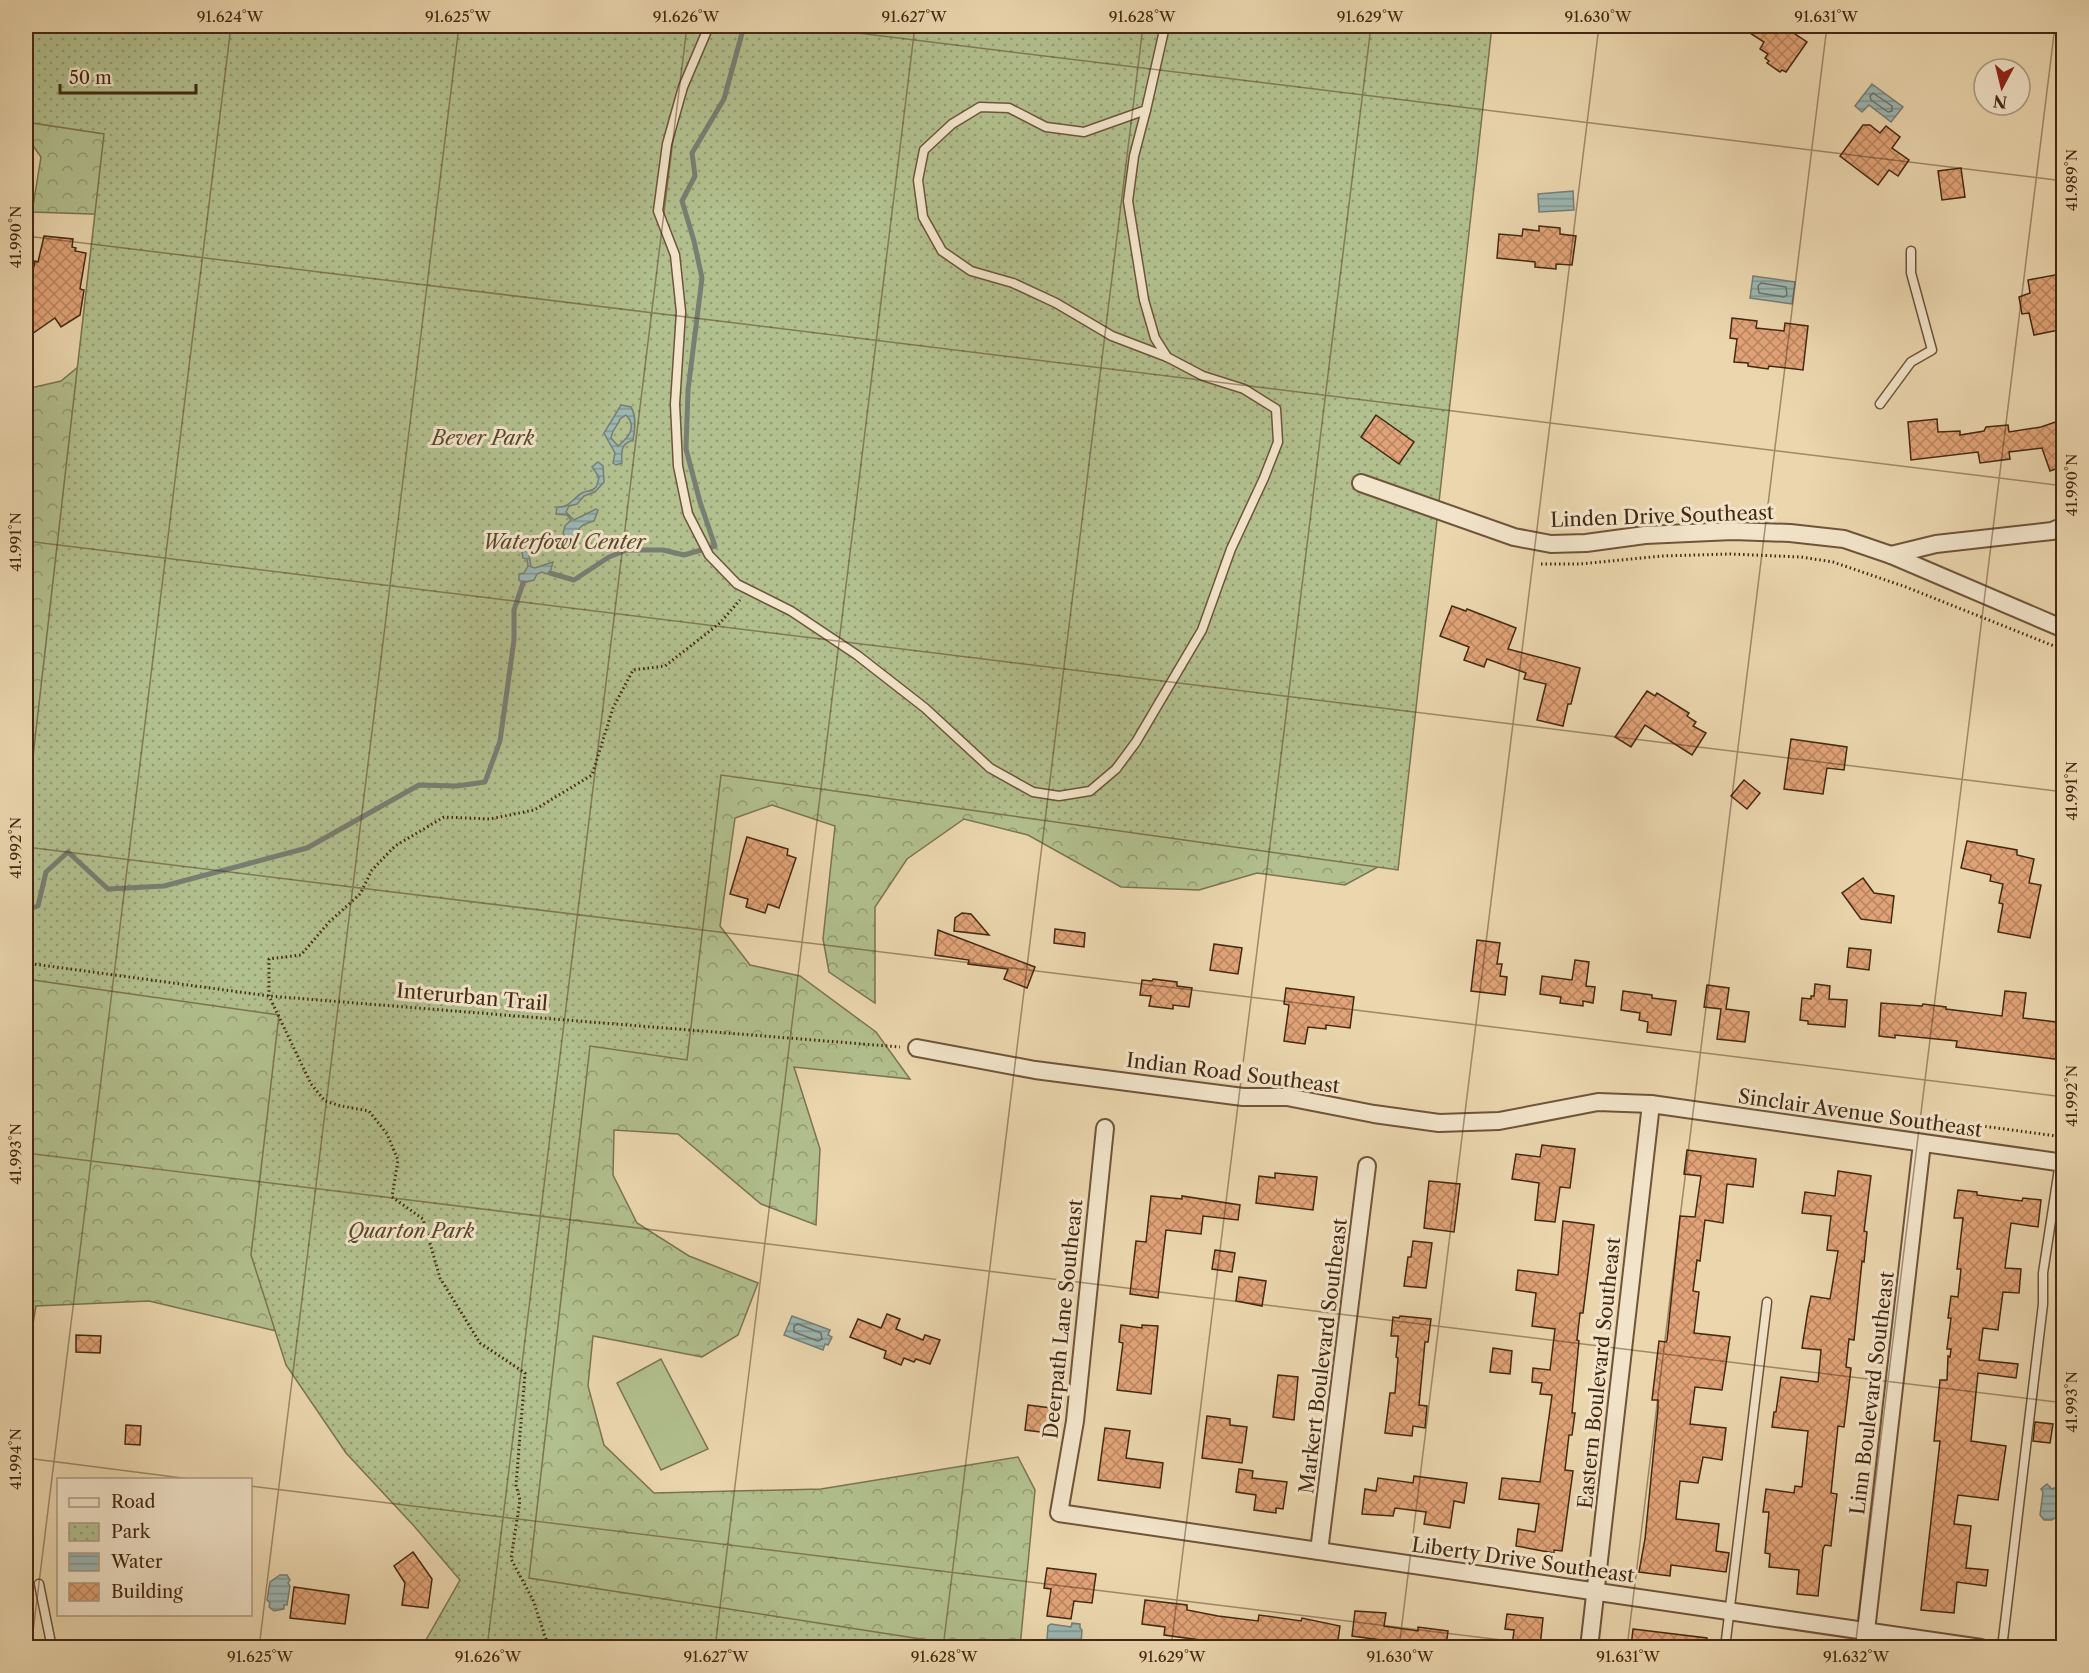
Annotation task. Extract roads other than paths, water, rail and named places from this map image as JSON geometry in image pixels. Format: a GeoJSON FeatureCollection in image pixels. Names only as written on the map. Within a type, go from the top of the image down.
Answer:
{"type":"FeatureCollection","features":[{"type":"Feature","properties":{"kind":"street","name":"Linden Drive Southeast"},"geometry":{"type":"LineString","coordinates":[[1361,483],[1514,537],[1551,544],[1586,543],[1646,535],[1733,531],[1790,533],[1844,539],[1891,555],[2064,629]]}},
{"type":"Feature","properties":{"kind":"street"},"geometry":{"type":"LineString","coordinates":[[1891,555],[1935,544],[2052,531],[2064,526]]}},
{"type":"Feature","properties":{"kind":"street","name":"Indian Road Southeast"},"geometry":{"type":"LineString","coordinates":[[917,1048],[1035,1070],[1243,1097],[1287,1097],[1374,1114],[1439,1123],[1499,1121],[1598,1102],[1651,1104]]}},
{"type":"Feature","properties":{"kind":"street","name":"Sinclair Avenue Southeast"},"geometry":{"type":"LineString","coordinates":[[1651,1104],[2062,1163]]}},
{"type":"Feature","properties":{"kind":"street","name":"Eastern Boulevard Southeast"},"geometry":{"type":"LineString","coordinates":[[1589,1647],[1651,1104]]}},
{"type":"Feature","properties":{"kind":"street","name":"Deerpath Lane Southeast"},"geometry":{"type":"LineString","coordinates":[[1059,1513],[1075,1421],[1105,1128]]}},
{"type":"Feature","properties":{"kind":"street","name":"Linn Boulevard Southeast"},"geometry":{"type":"LineString","coordinates":[[1864,1647],[1922,1143]]}},
{"type":"Feature","properties":{"kind":"street","name":"Markert Boulevard Southeast"},"geometry":{"type":"LineString","coordinates":[[1319,1551],[1367,1166]]}},
{"type":"Feature","properties":{"kind":"street","name":"Liberty Drive Southeast"},"geometry":{"type":"LineString","coordinates":[[1059,1513],[1595,1593],[1981,1647]]}},
{"type":"Feature","properties":{"kind":"lane"},"geometry":{"type":"LineString","coordinates":[[709,26],[682,87],[667,144],[658,212],[675,255],[681,312],[675,404],[678,466],[688,514],[709,555],[738,584],[791,611],[857,655],[925,708],[990,768],[1033,792],[1059,796],[1090,791],[1116,770],[1136,742],[1202,630],[1231,549],[1278,442],[1276,409],[1244,389],[1203,376],[1167,357],[1112,336],[1056,303],[1013,284],[971,271],[942,251],[923,217],[918,180],[924,150],[952,124],[980,107],[1009,108],[1046,127],[1084,132],[1146,110]]}},
{"type":"Feature","properties":{"kind":"lane"},"geometry":{"type":"LineString","coordinates":[[1165,26],[1134,156],[1128,201],[1144,300],[1155,338],[1167,357]]}},
{"type":"Feature","properties":{"kind":"lane"},"geometry":{"type":"LineString","coordinates":[[1880,404],[1911,362],[1932,350],[1911,273],[1911,251]]}},
{"type":"Feature","properties":{"kind":"lane"},"geometry":{"type":"LineString","coordinates":[[2002,1647],[2043,1304],[2043,1273],[2062,1163]]}},
{"type":"Feature","properties":{"kind":"lane"},"geometry":{"type":"LineString","coordinates":[[1725,1647],[1767,1302]]}},
{"type":"Feature","properties":{"kind":"lane"},"geometry":{"type":"LineString","coordinates":[[39,1584],[52,1647]]}},
{"type":"Feature","properties":{"kind":"water"},"geometry":{"type":"Polygon","coordinates":[[[1872,84],[1903,107],[1891,122],[1869,105],[1862,112],[1855,106],[1872,84]]]}},
{"type":"Feature","properties":{"kind":"water"},"geometry":{"type":"Polygon","coordinates":[[[1573,191],[1574,210],[1539,212],[1538,194],[1573,191]]]}},
{"type":"Feature","properties":{"kind":"water"},"geometry":{"type":"Polygon","coordinates":[[[1753,276],[1795,282],[1792,304],[1750,298],[1753,276]]]}},
{"type":"Feature","properties":{"kind":"water"},"geometry":{"type":"Polygon","coordinates":[[[621,405],[631,407],[635,427],[634,436],[633,440],[623,448],[622,463],[616,465],[613,463],[615,453],[604,433],[621,405]],[[626,415],[620,419],[613,431],[611,438],[618,446],[630,432],[630,419],[626,415]]]}},
{"type":"Feature","properties":{"kind":"water"},"geometry":{"type":"Polygon","coordinates":[[[598,462],[603,466],[604,482],[595,492],[584,496],[577,504],[569,506],[566,512],[574,520],[596,509],[598,510],[594,521],[580,527],[571,542],[567,541],[563,533],[565,526],[571,520],[567,515],[556,514],[557,507],[565,506],[582,493],[596,487],[599,477],[592,467],[598,462]]]}},
{"type":"Feature","properties":{"kind":"water"},"geometry":{"type":"Polygon","coordinates":[[[547,534],[555,538],[554,546],[540,546],[529,555],[531,567],[535,568],[553,562],[550,573],[542,572],[537,574],[534,580],[523,583],[519,580],[519,574],[524,573],[528,566],[527,559],[523,558],[522,552],[547,534]]]}},
{"type":"Feature","properties":{"kind":"water"},"geometry":{"type":"Polygon","coordinates":[[[792,1316],[830,1330],[828,1335],[832,1337],[828,1345],[825,1344],[823,1350],[784,1335],[792,1316]]]}},
{"type":"Feature","properties":{"kind":"water"},"geometry":{"type":"Polygon","coordinates":[[[2047,1484],[2052,1489],[2059,1486],[2063,1492],[2059,1498],[2056,1517],[2052,1520],[2044,1520],[2040,1515],[2043,1492],[2041,1489],[2047,1484]]]}},
{"type":"Feature","properties":{"kind":"water"},"geometry":{"type":"Polygon","coordinates":[[[280,1575],[287,1575],[290,1580],[287,1605],[284,1605],[284,1609],[274,1611],[269,1607],[270,1603],[267,1600],[270,1582],[280,1575]]]}},
{"type":"Feature","properties":{"kind":"water"},"geometry":{"type":"Polygon","coordinates":[[[1072,1623],[1080,1624],[1081,1644],[1077,1646],[1047,1640],[1048,1626],[1051,1624],[1071,1627],[1072,1623]]]}},
{"type":"Feature","properties":{"kind":"waterway"},"geometry":{"type":"LineString","coordinates":[[550,573],[574,580],[609,557],[627,550],[663,550],[684,555],[715,546],[686,449],[688,390],[702,278],[682,201],[695,176],[692,153],[724,99],[744,26]]}},
{"type":"Feature","properties":{"kind":"waterway"},"geometry":{"type":"LineString","coordinates":[[26,910],[38,906],[46,872],[68,852],[108,889],[164,886],[307,848],[419,785],[457,786],[485,782],[500,741],[514,640],[514,610],[523,583]]}},
{"type":"Feature","properties":{"kind":"park label","name":"Bever Park"},"geometry":{"type":"Point","coordinates":[483,438]}},
{"type":"Feature","properties":{"kind":"park label","name":"Waterfowl Center"},"geometry":{"type":"Point","coordinates":[564,542]}},
{"type":"Feature","properties":{"kind":"park label","name":"Quarton Park"},"geometry":{"type":"Point","coordinates":[411,1231]}}]}
